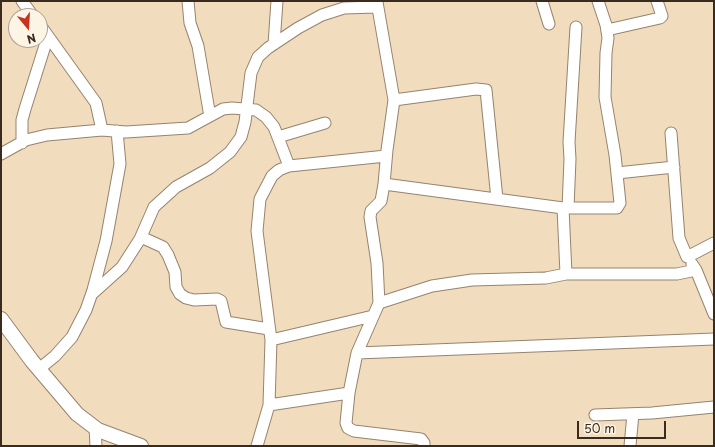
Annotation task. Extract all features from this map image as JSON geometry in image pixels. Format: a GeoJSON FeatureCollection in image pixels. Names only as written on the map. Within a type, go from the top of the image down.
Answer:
{"type":"FeatureCollection","features":[{"type":"Feature","properties":{"kind":"street"},"geometry":{"type":"LineString","coordinates":[[188,1],[190,23],[198,46],[209,111]]}},
{"type":"Feature","properties":{"kind":"street"},"geometry":{"type":"LineString","coordinates":[[274,44],[277,1]]}},
{"type":"Feature","properties":{"kind":"street"},"geometry":{"type":"LineString","coordinates":[[542,1],[549,24]]}},
{"type":"Feature","properties":{"kind":"street"},"geometry":{"type":"LineString","coordinates":[[384,184],[566,208],[616,208],[620,203],[617,173],[605,97],[607,30],[598,1]]}},
{"type":"Feature","properties":{"kind":"street"},"geometry":{"type":"LineString","coordinates":[[607,30],[660,18],[662,16],[657,1]]}},
{"type":"Feature","properties":{"kind":"street"},"geometry":{"type":"LineString","coordinates":[[92,294],[122,267],[141,237],[154,207],[176,187],[210,168],[230,152],[241,137],[251,73],[258,57],[298,28],[322,15],[344,8],[377,4],[394,100],[381,202],[371,210],[370,217],[377,264],[379,303],[357,353],[349,393],[346,423],[348,428],[354,431],[421,439],[424,446]]}},
{"type":"Feature","properties":{"kind":"street"},"geometry":{"type":"LineString","coordinates":[[566,274],[566,208],[570,159],[569,142],[576,27]]}},
{"type":"Feature","properties":{"kind":"street"},"geometry":{"type":"LineString","coordinates":[[48,36],[96,103],[102,130]]}},
{"type":"Feature","properties":{"kind":"street"},"geometry":{"type":"LineString","coordinates":[[22,143],[24,114],[44,48]]}},
{"type":"Feature","properties":{"kind":"street"},"geometry":{"type":"LineString","coordinates":[[394,100],[476,89],[486,90],[497,199]]}},
{"type":"Feature","properties":{"kind":"street"},"geometry":{"type":"LineString","coordinates":[[1,154],[22,143],[47,135],[102,130],[117,131],[188,128],[223,109],[246,109],[256,110],[266,117],[278,136],[289,166]]}},
{"type":"Feature","properties":{"kind":"street"},"geometry":{"type":"LineString","coordinates":[[278,136],[325,123]]}},
{"type":"Feature","properties":{"kind":"street"},"geometry":{"type":"LineString","coordinates":[[39,369],[55,356],[72,337],[86,310],[92,294],[106,241],[120,164],[117,131]]}},
{"type":"Feature","properties":{"kind":"street"},"geometry":{"type":"LineString","coordinates":[[671,133],[679,238],[687,257],[696,270],[714,314]]}},
{"type":"Feature","properties":{"kind":"street"},"geometry":{"type":"LineString","coordinates":[[257,446],[269,405],[270,340],[257,231],[260,199],[272,176],[289,166],[386,156]]}},
{"type":"Feature","properties":{"kind":"street"},"geometry":{"type":"LineString","coordinates":[[617,173],[674,167]]}},
{"type":"Feature","properties":{"kind":"street"},"geometry":{"type":"LineString","coordinates":[[141,237],[163,247],[166,251],[172,262],[176,287],[180,294],[186,298],[194,300],[217,299],[221,301],[223,315],[226,322],[269,328]]}},
{"type":"Feature","properties":{"kind":"street"},"geometry":{"type":"LineString","coordinates":[[687,257],[714,243]]}},
{"type":"Feature","properties":{"kind":"street"},"geometry":{"type":"LineString","coordinates":[[379,303],[432,286],[472,280],[546,278],[566,274],[677,274],[696,270]]}},
{"type":"Feature","properties":{"kind":"street"},"geometry":{"type":"LineString","coordinates":[[270,340],[373,316]]}},
{"type":"Feature","properties":{"kind":"street"},"geometry":{"type":"LineString","coordinates":[[1,319],[39,369],[77,414],[95,427],[141,446]]}},
{"type":"Feature","properties":{"kind":"street"},"geometry":{"type":"LineString","coordinates":[[357,353],[714,340]]}},
{"type":"Feature","properties":{"kind":"street"},"geometry":{"type":"LineString","coordinates":[[269,405],[349,393]]}},
{"type":"Feature","properties":{"kind":"street"},"geometry":{"type":"LineString","coordinates":[[595,415],[633,414],[714,407]]}},
{"type":"Feature","properties":{"kind":"street"},"geometry":{"type":"LineString","coordinates":[[630,446],[633,414]]}},
{"type":"Feature","properties":{"kind":"street"},"geometry":{"type":"LineString","coordinates":[[95,427],[96,446]]}}]}
